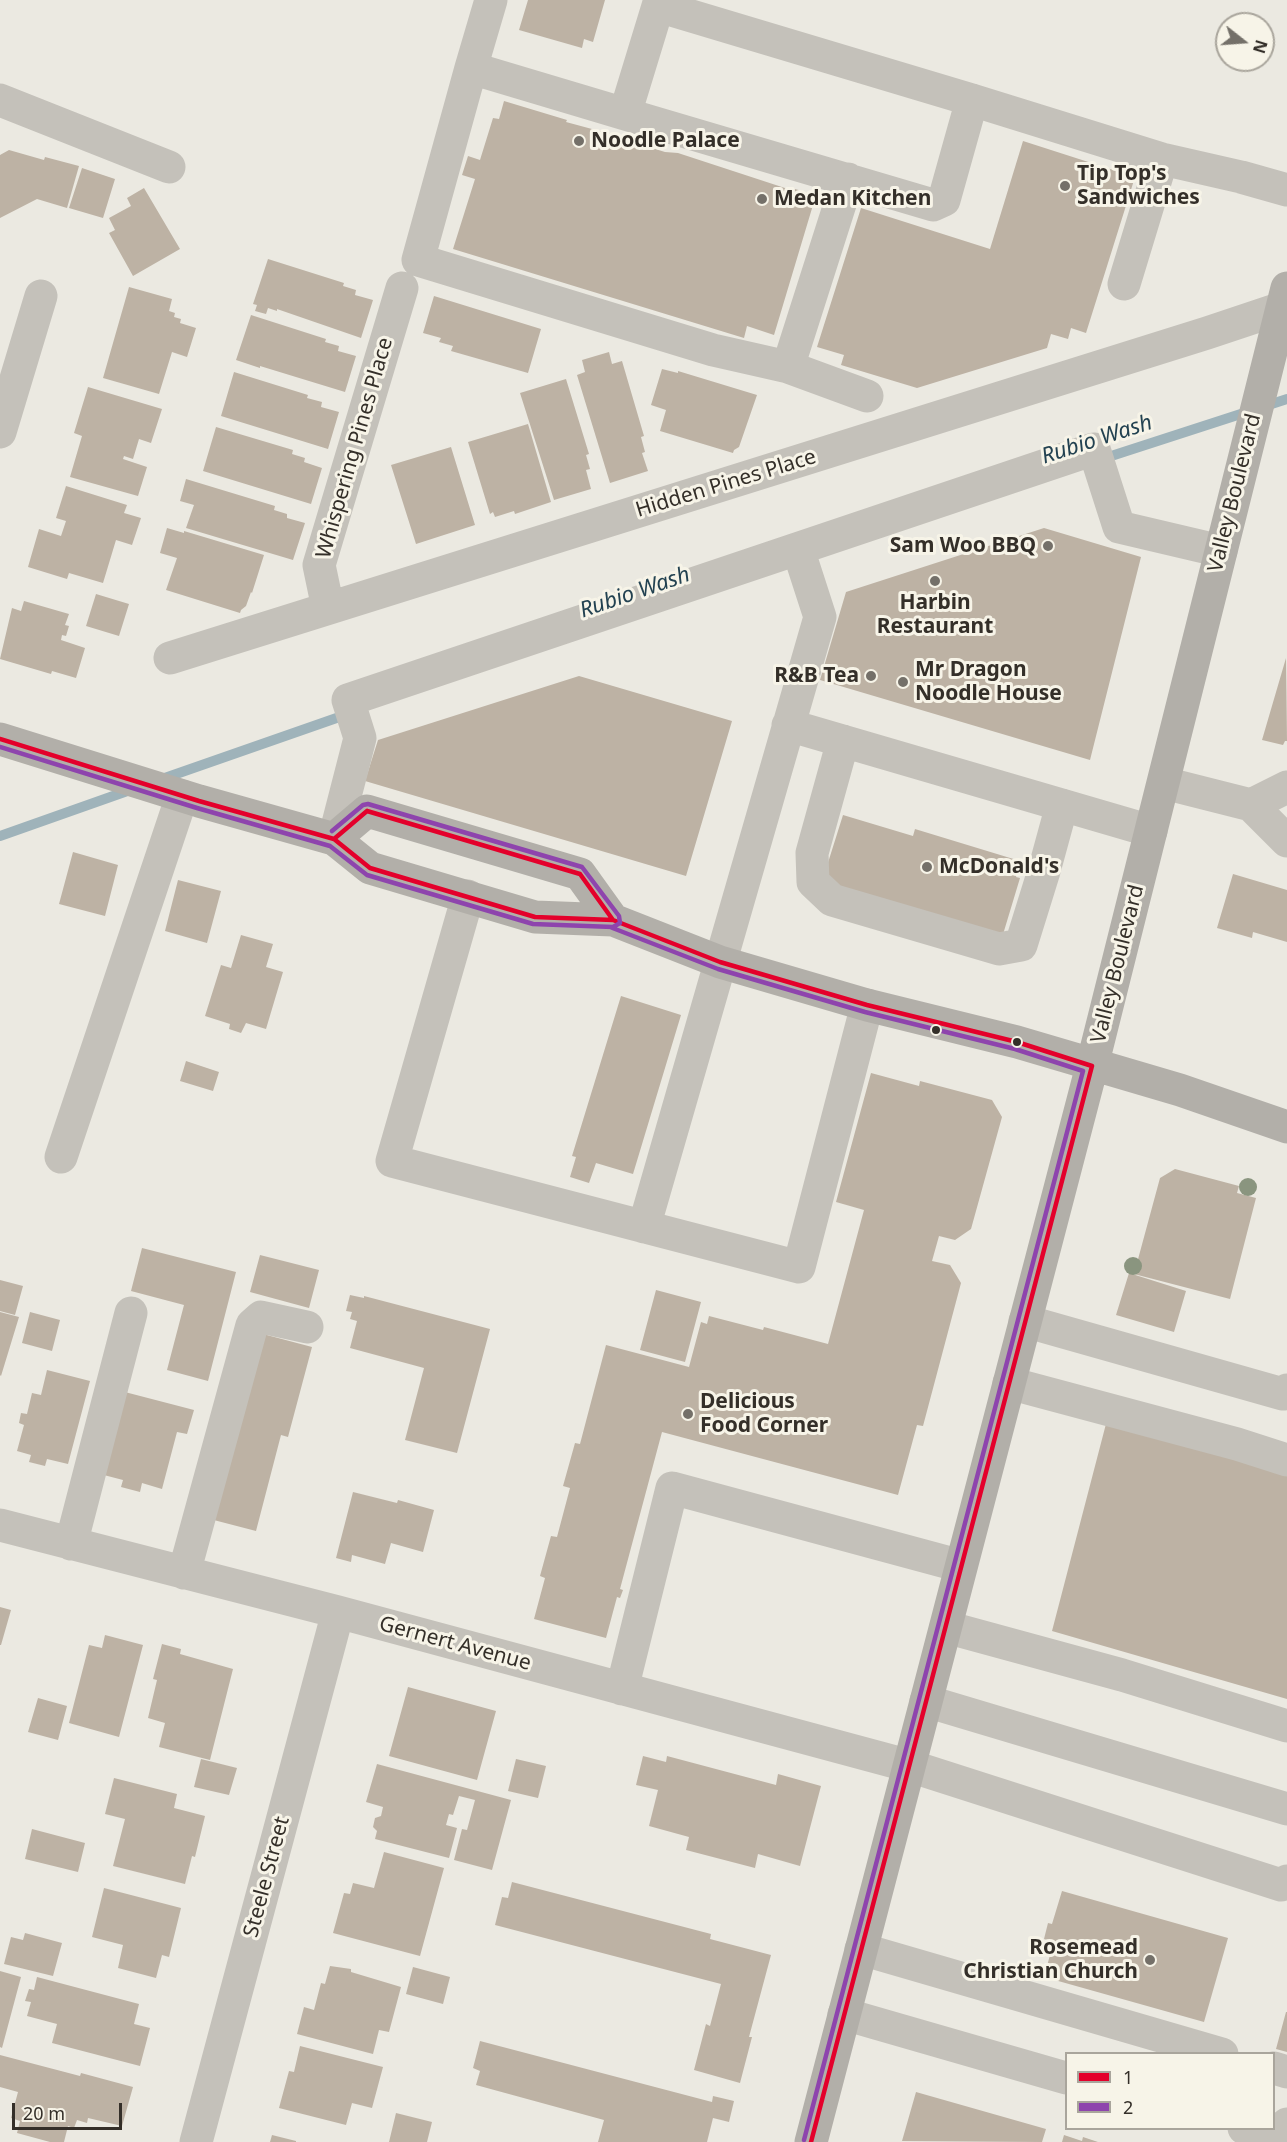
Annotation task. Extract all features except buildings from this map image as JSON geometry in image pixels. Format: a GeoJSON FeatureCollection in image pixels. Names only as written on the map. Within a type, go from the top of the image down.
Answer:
{"type":"FeatureCollection","features":[{"type":"Feature","properties":{"kind":"main road","name":"Valley Boulevard"},"geometry":{"type":"LineString","coordinates":[[811,2142],[1092,1066],[1284,298]]}},
{"type":"Feature","properties":{"kind":"main road"},"geometry":{"type":"LineString","coordinates":[[14,743],[190,799],[334,839],[370,868],[535,917],[613,920],[720,962],[867,1005],[1017,1042],[1092,1066],[1180,1090],[1287,1126]]}},
{"type":"Feature","properties":{"kind":"main road"},"geometry":{"type":"LineString","coordinates":[[334,839],[367,811],[580,874],[613,920]]}},
{"type":"Feature","properties":{"kind":"street"},"geometry":{"type":"LineString","coordinates":[[491,0],[418,260],[713,350],[788,367],[867,396]]}},
{"type":"Feature","properties":{"kind":"street"},"geometry":{"type":"LineString","coordinates":[[626,114],[658,6],[1162,159],[1287,190]]}},
{"type":"Feature","properties":{"kind":"street"},"geometry":{"type":"LineString","coordinates":[[471,68],[933,205],[944,200],[972,100]]}},
{"type":"Feature","properties":{"kind":"street"},"geometry":{"type":"LineString","coordinates":[[0,100],[169,167]]}},
{"type":"Feature","properties":{"kind":"street"},"geometry":{"type":"LineString","coordinates":[[1124,284],[1162,159]]}},
{"type":"Feature","properties":{"kind":"street"},"geometry":{"type":"LineString","coordinates":[[788,367],[848,179]]}},
{"type":"Feature","properties":{"kind":"street","name":"Whispering Pines Place"},"geometry":{"type":"LineString","coordinates":[[328,608],[319,565],[402,288]]}},
{"type":"Feature","properties":{"kind":"street"},"geometry":{"type":"LineString","coordinates":[[0,432],[41,296]]}},
{"type":"Feature","properties":{"kind":"street","name":"Hidden Pines Place"},"geometry":{"type":"LineString","coordinates":[[170,658],[1207,333],[1284,298]]}},
{"type":"Feature","properties":{"kind":"street"},"geometry":{"type":"LineString","coordinates":[[334,839],[360,738],[348,700],[1094,449],[1119,527],[1221,551]]}},
{"type":"Feature","properties":{"kind":"street"},"geometry":{"type":"LineString","coordinates":[[645,1227],[820,617],[798,549]]}},
{"type":"Feature","properties":{"kind":"street"},"geometry":{"type":"LineString","coordinates":[[788,725],[1151,831]]}},
{"type":"Feature","properties":{"kind":"street"},"geometry":{"type":"LineString","coordinates":[[843,741],[812,853],[813,882],[832,900],[999,949],[1021,945],[1062,805]]}},
{"type":"Feature","properties":{"kind":"street"},"geometry":{"type":"LineString","coordinates":[[1164,783],[1251,805],[1287,841]]}},
{"type":"Feature","properties":{"kind":"street"},"geometry":{"type":"LineString","coordinates":[[1251,805],[1287,788]]}},
{"type":"Feature","properties":{"kind":"street"},"geometry":{"type":"LineString","coordinates":[[61,1158],[190,799]]}},
{"type":"Feature","properties":{"kind":"street"},"geometry":{"type":"LineString","coordinates":[[468,896],[392,1161],[799,1267],[867,1005]]}},
{"type":"Feature","properties":{"kind":"street"},"geometry":{"type":"LineString","coordinates":[[71,1544],[131,1313]]}},
{"type":"Feature","properties":{"kind":"street"},"geometry":{"type":"LineString","coordinates":[[184,1573],[252,1325],[261,1317],[307,1327]]}},
{"type":"Feature","properties":{"kind":"street"},"geometry":{"type":"LineString","coordinates":[[1025,1321],[1283,1394],[1287,1390]]}},
{"type":"Feature","properties":{"kind":"street"},"geometry":{"type":"LineString","coordinates":[[1009,1383],[1237,1444],[1287,1460]]}},
{"type":"Feature","properties":{"kind":"street"},"geometry":{"type":"LineString","coordinates":[[622,1689],[672,1488],[961,1566]]}},
{"type":"Feature","properties":{"kind":"street","name":"Gernert Avenue"},"geometry":{"type":"LineString","coordinates":[[0,1525],[338,1612],[909,1766],[1281,1886],[1287,1881]]}},
{"type":"Feature","properties":{"kind":"street","name":"Steele Street"},"geometry":{"type":"LineString","coordinates":[[196,2142],[338,1612]]}},
{"type":"Feature","properties":{"kind":"street"},"geometry":{"type":"LineString","coordinates":[[946,1627],[1122,1675],[1287,1726]]}},
{"type":"Feature","properties":{"kind":"street"},"geometry":{"type":"LineString","coordinates":[[926,1701],[1287,1809]]}},
{"type":"Feature","properties":{"kind":"street"},"geometry":{"type":"LineString","coordinates":[[861,1949],[1215,2052]]}},
{"type":"Feature","properties":{"kind":"street"},"geometry":{"type":"LineString","coordinates":[[844,2014],[1065,2078]]}},
{"type":"Feature","properties":{"kind":"street"},"geometry":{"type":"LineString","coordinates":[[1251,2130],[1275,2137],[1287,2124]]}},
{"type":"Feature","properties":{"kind":"waterway","name":"Rubio Wash"},"geometry":{"type":"LineString","coordinates":[[1102,459],[1287,399]]}},
{"type":"Feature","properties":{"kind":"waterway","name":"Rubio Wash"},"geometry":{"type":"LineString","coordinates":[[159,780],[348,714]]}},
{"type":"Feature","properties":{"kind":"waterway","name":"Rubio Wash"},"geometry":{"type":"LineString","coordinates":[[0,836],[133,789]]}},
{"type":"Feature","properties":{"kind":"transit line","name":"1"},"geometry":{"type":"LineString","coordinates":[[0,739],[199,801],[334,839]]}},
{"type":"Feature","properties":{"kind":"transit line","name":"2"},"geometry":{"type":"LineString","coordinates":[[0,747],[197,808],[330,846],[367,875],[533,924],[613,927],[620,923],[619,916],[582,867],[368,804],[363,805],[332,831]]}},
{"type":"Feature","properties":{"kind":"transit line","name":"1"},"geometry":{"type":"LineString","coordinates":[[367,811],[580,874],[613,920],[535,917],[370,868],[334,839],[367,811]]}},
{"type":"Feature","properties":{"kind":"transit line","name":"1"},"geometry":{"type":"LineString","coordinates":[[613,920],[720,962],[867,1005],[1017,1042],[1092,1066],[811,2142]]}},
{"type":"Feature","properties":{"kind":"transit line","name":"2"},"geometry":{"type":"LineString","coordinates":[[610,927],[718,969],[865,1012],[1015,1049],[1083,1071],[804,2140]]}},
{"type":"Feature","properties":{"kind":"place","name":"Noodle Palace"},"geometry":{"type":"Point","coordinates":[579,141]}},
{"type":"Feature","properties":{"kind":"place","name":"Tip Top's Sandwiches"},"geometry":{"type":"Point","coordinates":[1065,186]}},
{"type":"Feature","properties":{"kind":"place","name":"Medan Kitchen"},"geometry":{"type":"Point","coordinates":[762,199]}},
{"type":"Feature","properties":{"kind":"place","name":"Sam Woo BBQ"},"geometry":{"type":"Point","coordinates":[1048,546]}},
{"type":"Feature","properties":{"kind":"place","name":"Harbin Restaurant"},"geometry":{"type":"Point","coordinates":[935,581]}},
{"type":"Feature","properties":{"kind":"place","name":"R&B Tea"},"geometry":{"type":"Point","coordinates":[871,676]}},
{"type":"Feature","properties":{"kind":"place","name":"Mr Dragon Noodle House"},"geometry":{"type":"Point","coordinates":[903,682]}},
{"type":"Feature","properties":{"kind":"place","name":"McDonald's"},"geometry":{"type":"Point","coordinates":[927,867]}},
{"type":"Feature","properties":{"kind":"place","name":"Delicious Food Corner"},"geometry":{"type":"Point","coordinates":[688,1414]}},
{"type":"Feature","properties":{"kind":"place","name":"Rosemead Christian Church"},"geometry":{"type":"Point","coordinates":[1150,1960]}}]}
